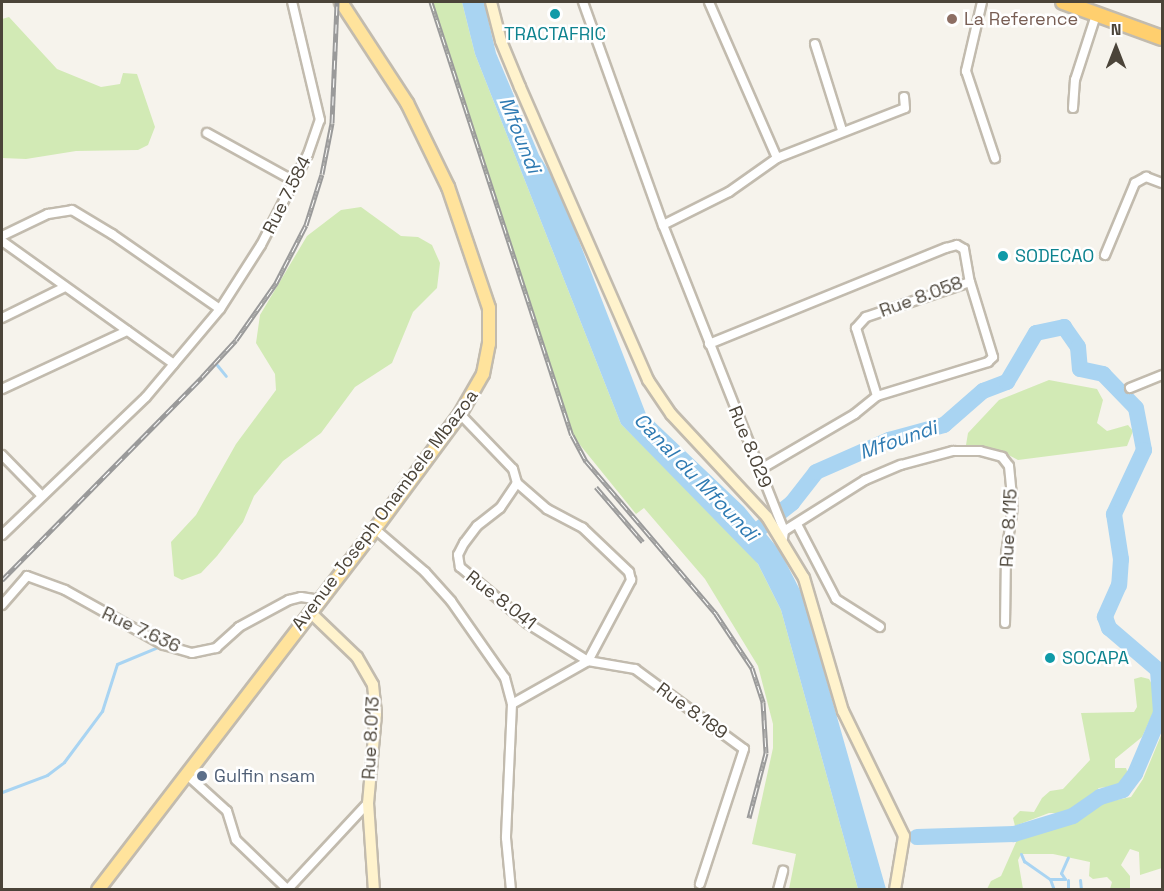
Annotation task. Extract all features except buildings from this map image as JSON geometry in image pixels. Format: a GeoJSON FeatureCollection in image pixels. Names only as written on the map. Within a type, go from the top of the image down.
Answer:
{"type":"FeatureCollection","features":[{"type":"Feature","properties":{"kind":"highway"},"geometry":{"type":"LineString","coordinates":[[1063,2],[1094,6],[1162,29]]}},
{"type":"Feature","properties":{"kind":"highway"},"geometry":{"type":"LineString","coordinates":[[1094,6],[1162,38]]}},
{"type":"Feature","properties":{"kind":"main road","name":"Avenue Joseph Onambele Mbazoa"},"geometry":{"type":"LineString","coordinates":[[98,890],[375,528],[460,414],[483,374],[489,344],[489,308],[448,187],[406,103],[341,2]]}},
{"type":"Feature","properties":{"kind":"main road"},"geometry":{"type":"LineString","coordinates":[[491,2],[516,78],[648,380],[671,414],[783,535]]}},
{"type":"Feature","properties":{"kind":"main road","name":"Rue 8.029"},"geometry":{"type":"LineString","coordinates":[[783,535],[816,609],[851,730],[898,817],[904,850],[895,890]]}},
{"type":"Feature","properties":{"kind":"main road","name":"Rue 8.013"},"geometry":{"type":"LineString","coordinates":[[310,612],[357,657],[373,685],[376,714],[368,803],[374,890]]}},
{"type":"Feature","properties":{"kind":"street","name":"Rue 7.584"},"geometry":{"type":"LineString","coordinates":[[2,535],[41,495],[146,397],[220,309],[261,245],[294,182],[320,120],[292,2]]}},
{"type":"Feature","properties":{"kind":"street","name":"Rue 8.029"},"geometry":{"type":"LineString","coordinates":[[583,2],[663,225],[783,535]]}},
{"type":"Feature","properties":{"kind":"street"},"geometry":{"type":"LineString","coordinates":[[709,2],[777,158]]}},
{"type":"Feature","properties":{"kind":"street"},"geometry":{"type":"LineString","coordinates":[[982,2],[966,71],[995,158]]}},
{"type":"Feature","properties":{"kind":"street"},"geometry":{"type":"LineString","coordinates":[[1073,108],[1075,80],[1094,6]]}},
{"type":"Feature","properties":{"kind":"street"},"geometry":{"type":"LineString","coordinates":[[815,44],[842,130]]}},
{"type":"Feature","properties":{"kind":"street"},"geometry":{"type":"LineString","coordinates":[[663,225],[729,192],[777,158],[842,130],[905,108],[904,97]]}},
{"type":"Feature","properties":{"kind":"street"},"geometry":{"type":"LineString","coordinates":[[207,133],[294,182]]}},
{"type":"Feature","properties":{"kind":"street"},"geometry":{"type":"LineString","coordinates":[[1105,255],[1135,183],[1146,177],[1162,183]]}},
{"type":"Feature","properties":{"kind":"street"},"geometry":{"type":"LineString","coordinates":[[2,236],[48,214],[72,210],[112,234],[220,309]]}},
{"type":"Feature","properties":{"kind":"street"},"geometry":{"type":"LineString","coordinates":[[2,241],[174,364]]}},
{"type":"Feature","properties":{"kind":"street","name":"Rue 8.058"},"geometry":{"type":"LineString","coordinates":[[709,344],[957,245],[964,249],[970,282],[866,317],[856,328],[877,396]]}},
{"type":"Feature","properties":{"kind":"street"},"geometry":{"type":"LineString","coordinates":[[759,470],[855,414],[877,396],[988,362],[993,357],[970,282]]}},
{"type":"Feature","properties":{"kind":"street"},"geometry":{"type":"LineString","coordinates":[[2,318],[65,287]]}},
{"type":"Feature","properties":{"kind":"street"},"geometry":{"type":"LineString","coordinates":[[2,389],[127,331]]}},
{"type":"Feature","properties":{"kind":"street"},"geometry":{"type":"LineString","coordinates":[[1130,388],[1162,375]]}},
{"type":"Feature","properties":{"kind":"street"},"geometry":{"type":"LineString","coordinates":[[460,414],[513,469],[517,483],[547,509],[583,528],[629,572],[631,580],[588,661],[512,704]]}},
{"type":"Feature","properties":{"kind":"street","name":"Rue 8.115"},"geometry":{"type":"LineString","coordinates":[[783,535],[865,480],[901,465],[953,451],[980,451],[1002,457],[1009,466],[1013,507],[1006,554],[1005,623]]}},
{"type":"Feature","properties":{"kind":"street"},"geometry":{"type":"LineString","coordinates":[[2,455],[41,495]]}},
{"type":"Feature","properties":{"kind":"street","name":"Rue 8.041"},"geometry":{"type":"LineString","coordinates":[[517,483],[500,508],[477,526],[464,543],[458,555],[460,567],[527,623],[588,661]]}},
{"type":"Feature","properties":{"kind":"street"},"geometry":{"type":"LineString","coordinates":[[798,526],[836,599],[880,627]]}},
{"type":"Feature","properties":{"kind":"street"},"geometry":{"type":"LineString","coordinates":[[375,528],[425,572],[458,610],[492,654],[505,678],[512,704],[506,838],[511,890]]}},
{"type":"Feature","properties":{"kind":"street","name":"Rue 7.636"},"geometry":{"type":"LineString","coordinates":[[2,604],[27,576],[65,590],[164,645],[192,653],[216,648],[239,627],[289,600],[301,597],[319,600]]}},
{"type":"Feature","properties":{"kind":"street","name":"Rue 8.189"},"geometry":{"type":"LineString","coordinates":[[588,661],[635,669],[745,752],[700,884]]}},
{"type":"Feature","properties":{"kind":"street"},"geometry":{"type":"LineString","coordinates":[[186,774],[227,812],[236,840],[288,889],[368,803]]}},
{"type":"Feature","properties":{"kind":"street"},"geometry":{"type":"LineString","coordinates":[[778,890],[783,871]]}},
{"type":"Feature","properties":{"kind":"green space"},"geometry":{"type":"Polygon","coordinates":[[[431,2],[462,2],[475,54],[621,424],[744,545],[758,564],[781,610],[858,889],[789,889],[796,854],[752,844],[773,748],[773,724],[758,666],[705,579],[644,508],[636,514],[572,435],[431,2]]]}},
{"type":"Feature","properties":{"kind":"green space"},"geometry":{"type":"Polygon","coordinates":[[[9,17],[57,69],[101,87],[120,84],[123,73],[137,74],[155,127],[148,145],[138,150],[76,151],[26,159],[2,158],[2,19],[9,17]]]}},
{"type":"Feature","properties":{"kind":"green space"},"geometry":{"type":"Polygon","coordinates":[[[361,207],[401,236],[418,237],[432,245],[440,263],[437,288],[413,312],[392,363],[355,387],[321,433],[283,461],[254,496],[243,522],[217,556],[201,573],[182,580],[174,576],[171,542],[196,515],[236,444],[276,390],[275,374],[256,343],[260,315],[307,236],[341,210],[361,207]]]}},
{"type":"Feature","properties":{"kind":"green space"},"geometry":{"type":"Polygon","coordinates":[[[1049,380],[1097,389],[1103,400],[1097,423],[1107,431],[1128,425],[1133,431],[1127,446],[1018,460],[1001,451],[966,445],[968,433],[999,400],[1049,380]]]}},
{"type":"Feature","properties":{"kind":"green space"},"geometry":{"type":"Polygon","coordinates":[[[1141,677],[1149,679],[1153,686],[1153,713],[1142,737],[1115,759],[1115,768],[1126,768],[1128,774],[1121,785],[1099,788],[1068,813],[1049,813],[1015,826],[1013,818],[1020,811],[1034,812],[1042,798],[1050,791],[1063,789],[1090,760],[1081,713],[1134,712],[1137,707],[1134,679],[1141,677]]]}},
{"type":"Feature","properties":{"kind":"green space"},"geometry":{"type":"Polygon","coordinates":[[[1162,733],[1162,868],[1140,875],[1139,852],[1130,849],[1121,865],[1130,876],[1130,889],[1110,889],[1112,882],[1107,877],[1093,879],[1089,876],[1090,862],[1053,854],[1021,854],[1018,860],[1023,889],[987,889],[991,881],[1001,876],[1017,840],[1047,824],[1070,823],[1101,803],[1131,797],[1143,779],[1162,733]]]}},
{"type":"Feature","properties":{"kind":"water","name":"Canal du Mfoundi"},"geometry":{"type":"Polygon","coordinates":[[[462,2],[484,2],[496,53],[539,155],[557,184],[646,414],[744,507],[780,551],[802,594],[886,889],[858,889],[781,610],[758,564],[621,424],[475,54],[462,2]]]}},
{"type":"Feature","properties":{"kind":"waterway","name":"Mfoundi"},"geometry":{"type":"LineString","coordinates":[[745,526],[753,534],[792,503],[816,472],[889,440],[944,425],[983,391],[1007,382],[1036,333],[1064,327],[1078,347],[1080,369],[1103,374],[1136,408],[1144,450],[1114,514],[1121,559],[1119,585],[1105,617],[1109,628],[1158,670],[1161,713],[1135,774],[1123,790],[1100,797],[1073,816],[1014,834],[917,837]]}},
{"type":"Feature","properties":{"kind":"waterway"},"geometry":{"type":"LineString","coordinates":[[217,365],[226,376]]}},
{"type":"Feature","properties":{"kind":"waterway"},"geometry":{"type":"LineString","coordinates":[[2,792],[47,775],[64,762],[102,711],[117,664],[158,647]]}},
{"type":"Feature","properties":{"kind":"waterway"},"geometry":{"type":"LineString","coordinates":[[1021,854],[1024,861],[1050,879],[1054,890]]}},
{"type":"Feature","properties":{"kind":"waterway"},"geometry":{"type":"LineString","coordinates":[[1050,879],[1065,879],[1061,873],[1068,857]]}},
{"type":"Feature","properties":{"kind":"waterway"},"geometry":{"type":"LineString","coordinates":[[1068,880],[1068,890]]}},
{"type":"Feature","properties":{"kind":"waterway"},"geometry":{"type":"LineString","coordinates":[[1080,880],[1081,890]]}},
{"type":"Feature","properties":{"kind":"railway"},"geometry":{"type":"LineString","coordinates":[[2,580],[202,377],[236,340],[276,283],[306,225],[322,174],[332,123],[337,2]]}},
{"type":"Feature","properties":{"kind":"railway"},"geometry":{"type":"LineString","coordinates":[[431,2],[572,435],[586,461],[716,614],[752,668],[763,702],[766,753],[749,818]]}},
{"type":"Feature","properties":{"kind":"railway"},"geometry":{"type":"LineString","coordinates":[[596,487],[643,542]]}},
{"type":"Feature","properties":{"kind":"place","name":"TRACTAFRIC"},"geometry":{"type":"Point","coordinates":[555,14]}},
{"type":"Feature","properties":{"kind":"place","name":"La Reference"},"geometry":{"type":"Point","coordinates":[952,19]}},
{"type":"Feature","properties":{"kind":"place","name":"SODECAO"},"geometry":{"type":"Point","coordinates":[1003,256]}},
{"type":"Feature","properties":{"kind":"place","name":"SOCAPA"},"geometry":{"type":"Point","coordinates":[1050,658]}},
{"type":"Feature","properties":{"kind":"place","name":"Gulfin nsam"},"geometry":{"type":"Point","coordinates":[202,776]}}]}
